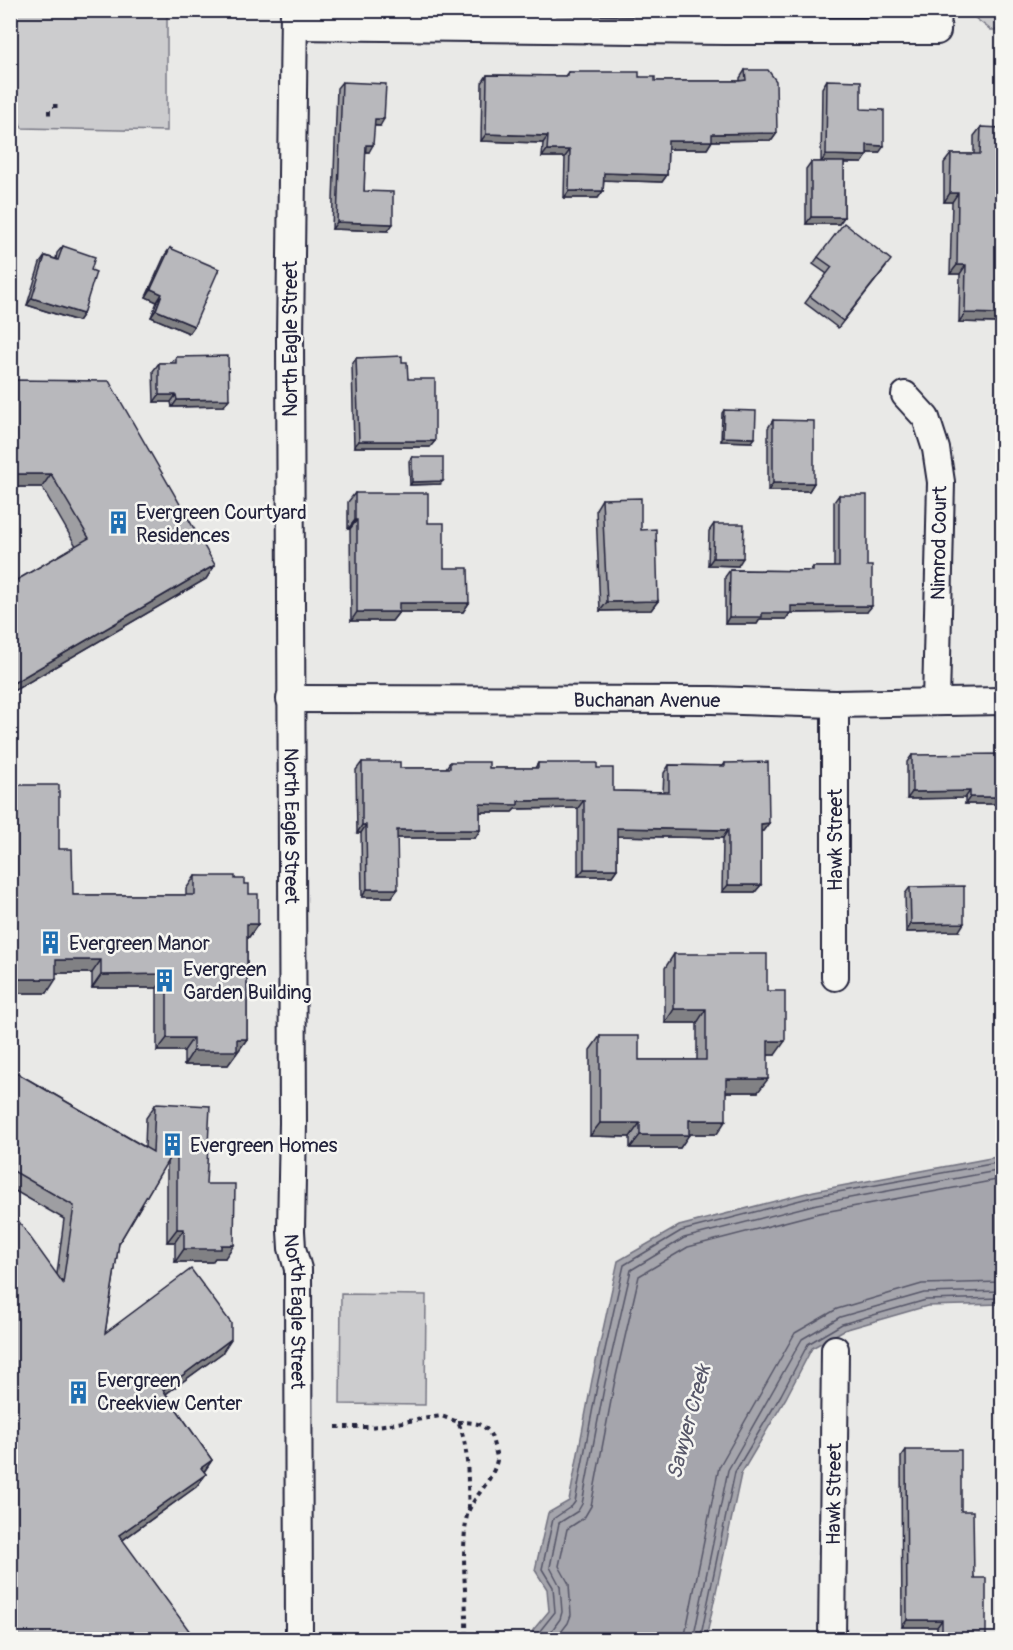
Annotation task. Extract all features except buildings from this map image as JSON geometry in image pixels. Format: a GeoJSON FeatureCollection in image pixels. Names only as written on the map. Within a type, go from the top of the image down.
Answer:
{"type":"FeatureCollection","features":[{"type":"Feature","properties":{"kind":"street"},"geometry":{"type":"LineString","coordinates":[[294,18],[701,31],[938,21]]}},
{"type":"Feature","properties":{"kind":"street","name":"North Eagle Street"},"geometry":{"type":"LineString","coordinates":[[294,18],[290,339],[293,1123],[291,1231],[292,1248],[298,1269],[298,1640]]}},
{"type":"Feature","properties":{"kind":"street","name":"Nimrod Court"},"geometry":{"type":"LineString","coordinates":[[905,395],[926,418],[936,449],[941,482],[936,702]]}},
{"type":"Feature","properties":{"kind":"street","name":"Buchanan Avenue"},"geometry":{"type":"LineString","coordinates":[[290,699],[700,700],[835,704],[1002,701]]}},
{"type":"Feature","properties":{"kind":"street","name":"Hawk Street"},"geometry":{"type":"LineString","coordinates":[[835,704],[835,977]]}},
{"type":"Feature","properties":{"kind":"street","name":"Hawk Street"},"geometry":{"type":"LineString","coordinates":[[832,1640],[835,1348]]}},
{"type":"Feature","properties":{"kind":"path"},"geometry":{"type":"LineString","coordinates":[[53,106],[61,106]]}},
{"type":"Feature","properties":{"kind":"path"},"geometry":{"type":"LineString","coordinates":[[48,110],[49,117]]}},
{"type":"Feature","properties":{"kind":"path"},"geometry":{"type":"LineString","coordinates":[[336,1427],[370,1427],[441,1416],[458,1422],[484,1425],[492,1436],[497,1459],[485,1488],[469,1511]]}},
{"type":"Feature","properties":{"kind":"path"},"geometry":{"type":"LineString","coordinates":[[458,1422],[463,1433],[469,1511],[463,1563],[467,1615],[466,1640]]}},
{"type":"Feature","properties":{"kind":"shaded area"},"geometry":{"type":"Polygon","coordinates":[[[10,11],[167,11],[167,131],[22,128],[11,104],[10,11]]]}},
{"type":"Feature","properties":{"kind":"shaded area"},"geometry":{"type":"Polygon","coordinates":[[[966,11],[1002,11],[1002,30],[991,30],[966,11]]]}},
{"type":"Feature","properties":{"kind":"shaded area"},"geometry":{"type":"Polygon","coordinates":[[[341,1294],[426,1295],[425,1405],[340,1404],[341,1294]]]}},
{"type":"Feature","properties":{"kind":"water","name":"Sawyer Creek"},"geometry":{"type":"Polygon","coordinates":[[[1002,1156],[1002,1304],[927,1306],[844,1330],[812,1348],[786,1398],[741,1474],[706,1639],[531,1640],[533,1630],[549,1611],[547,1589],[535,1570],[548,1513],[569,1501],[618,1261],[679,1226],[814,1191],[1002,1156]]]}},
{"type":"Feature","properties":{"kind":"place","name":"Evergreen Courtyard Residences"},"geometry":{"type":"Point","coordinates":[118,523]}},
{"type":"Feature","properties":{"kind":"place","name":"Evergreen Manor"},"geometry":{"type":"Point","coordinates":[51,943]}},
{"type":"Feature","properties":{"kind":"place","name":"Evergreen Garden Building"},"geometry":{"type":"Point","coordinates":[165,980]}},
{"type":"Feature","properties":{"kind":"place","name":"Evergreen Homes"},"geometry":{"type":"Point","coordinates":[172,1145]}},
{"type":"Feature","properties":{"kind":"place","name":"Evergreen Creekview Center"},"geometry":{"type":"Point","coordinates":[79,1392]}}]}
